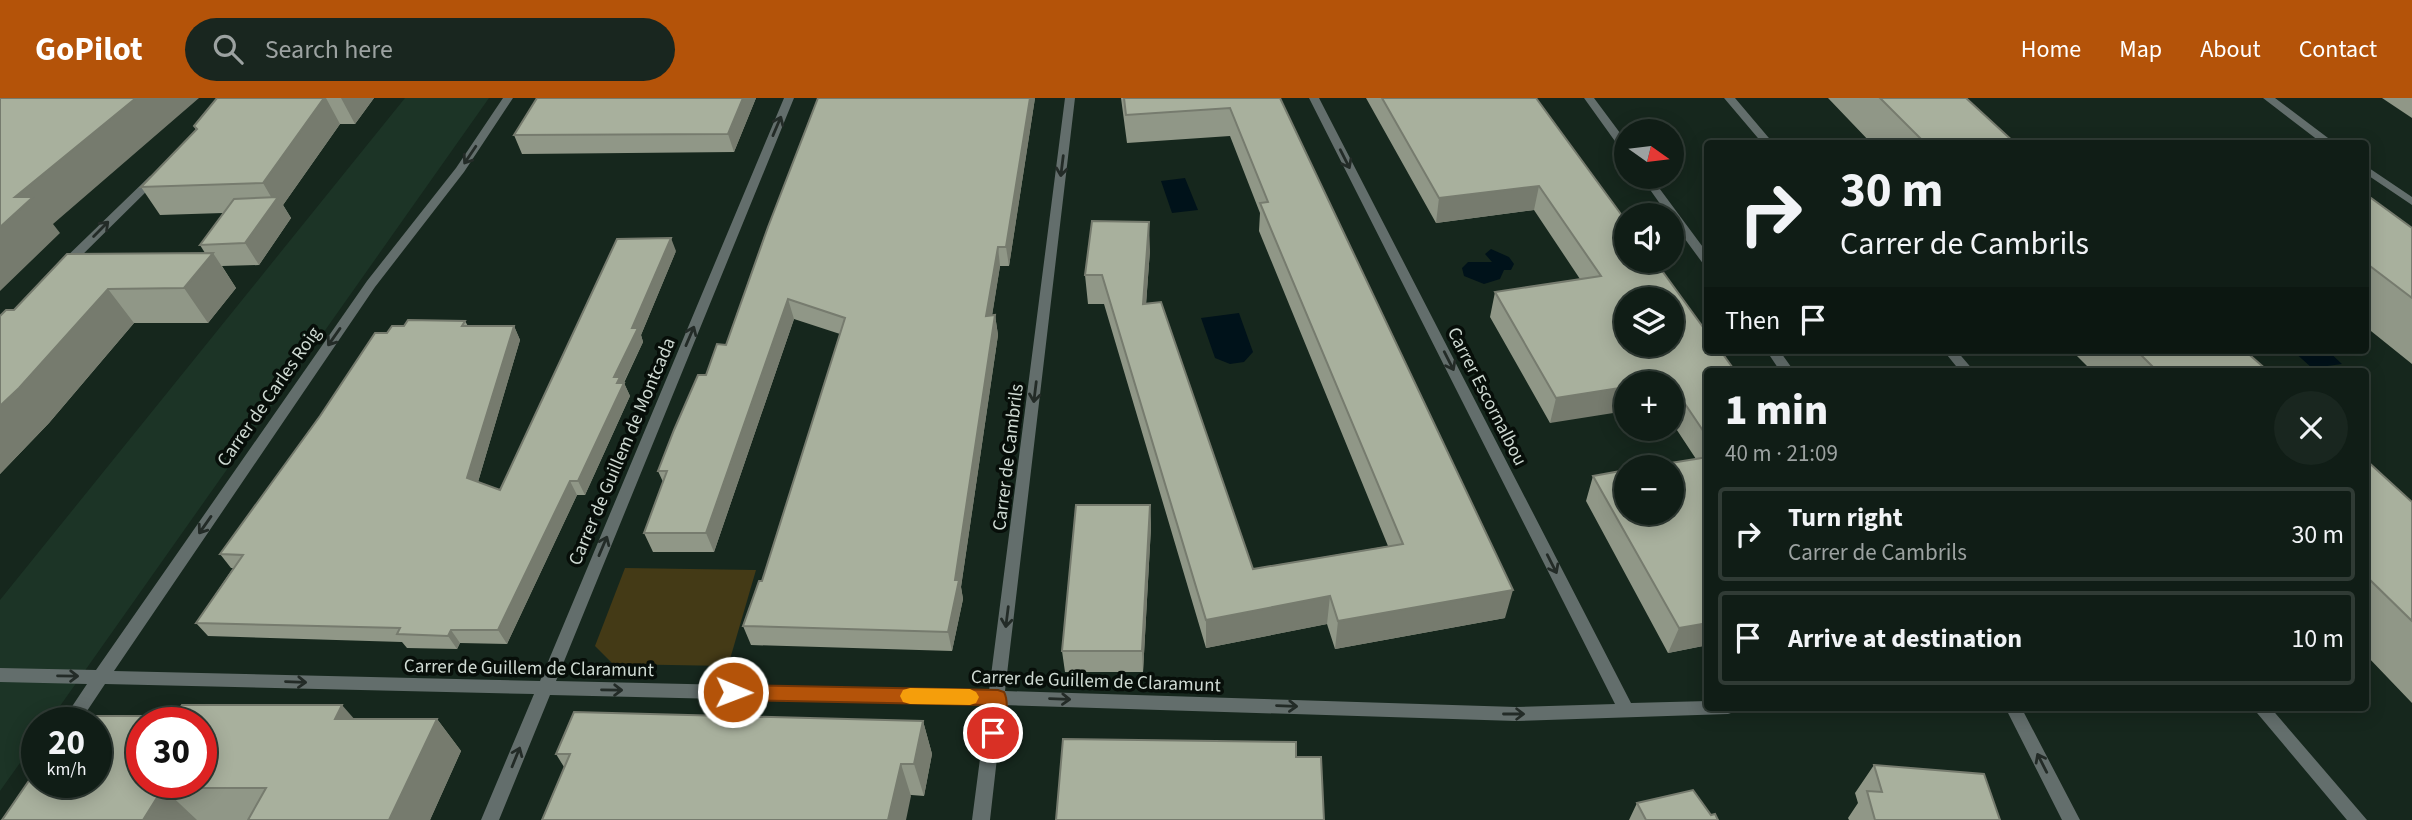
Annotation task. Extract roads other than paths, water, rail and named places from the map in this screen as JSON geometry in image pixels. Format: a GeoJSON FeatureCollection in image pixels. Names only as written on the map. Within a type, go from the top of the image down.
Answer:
{"type":"FeatureCollection","features":[{"type":"Feature","properties":{"kind":"street","name":"Carrer de Carles Roig"},"geometry":{"type":"LineString","coordinates":[[80,707],[371,284],[460,170],[508,98]]}},
{"type":"Feature","properties":{"kind":"street","name":"Carrer de Guillem de Montcada"},"geometry":{"type":"LineString","coordinates":[[490,820],[789,98]]}},
{"type":"Feature","properties":{"kind":"street","name":"Carrer de Cambrils"},"geometry":{"type":"LineString","coordinates":[[981,820],[1070,98]]}},
{"type":"Feature","properties":{"kind":"street","name":"Carrer Escornalbou"},"geometry":{"type":"LineString","coordinates":[[1314,98],[1627,710]]}},
{"type":"Feature","properties":{"kind":"street"},"geometry":{"type":"LineString","coordinates":[[1589,98],[1614,132]]}},
{"type":"Feature","properties":{"kind":"street"},"geometry":{"type":"LineString","coordinates":[[1729,98],[1766,140]]}},
{"type":"Feature","properties":{"kind":"street"},"geometry":{"type":"LineString","coordinates":[[2268,98],[2326,140]]}},
{"type":"Feature","properties":{"kind":"street"},"geometry":{"type":"LineString","coordinates":[[49,281],[166,165]]}},
{"type":"Feature","properties":{"kind":"street"},"geometry":{"type":"LineString","coordinates":[[2369,171],[2412,202]]}},
{"type":"Feature","properties":{"kind":"street"},"geometry":{"type":"LineString","coordinates":[[1655,189],[1704,257]]}},
{"type":"Feature","properties":{"kind":"street"},"geometry":{"type":"LineString","coordinates":[[1952,354],[1964,368]]}},
{"type":"Feature","properties":{"kind":"street","name":"Carrer de Guillem de Claramunt"},"geometry":{"type":"LineString","coordinates":[[0,675],[998,698],[1516,714],[1704,708]]}},
{"type":"Feature","properties":{"kind":"street"},"geometry":{"type":"LineString","coordinates":[[2015,711],[2071,820]]}},
{"type":"Feature","properties":{"kind":"street"},"geometry":{"type":"LineString","coordinates":[[2263,711],[2358,820]]}}]}
